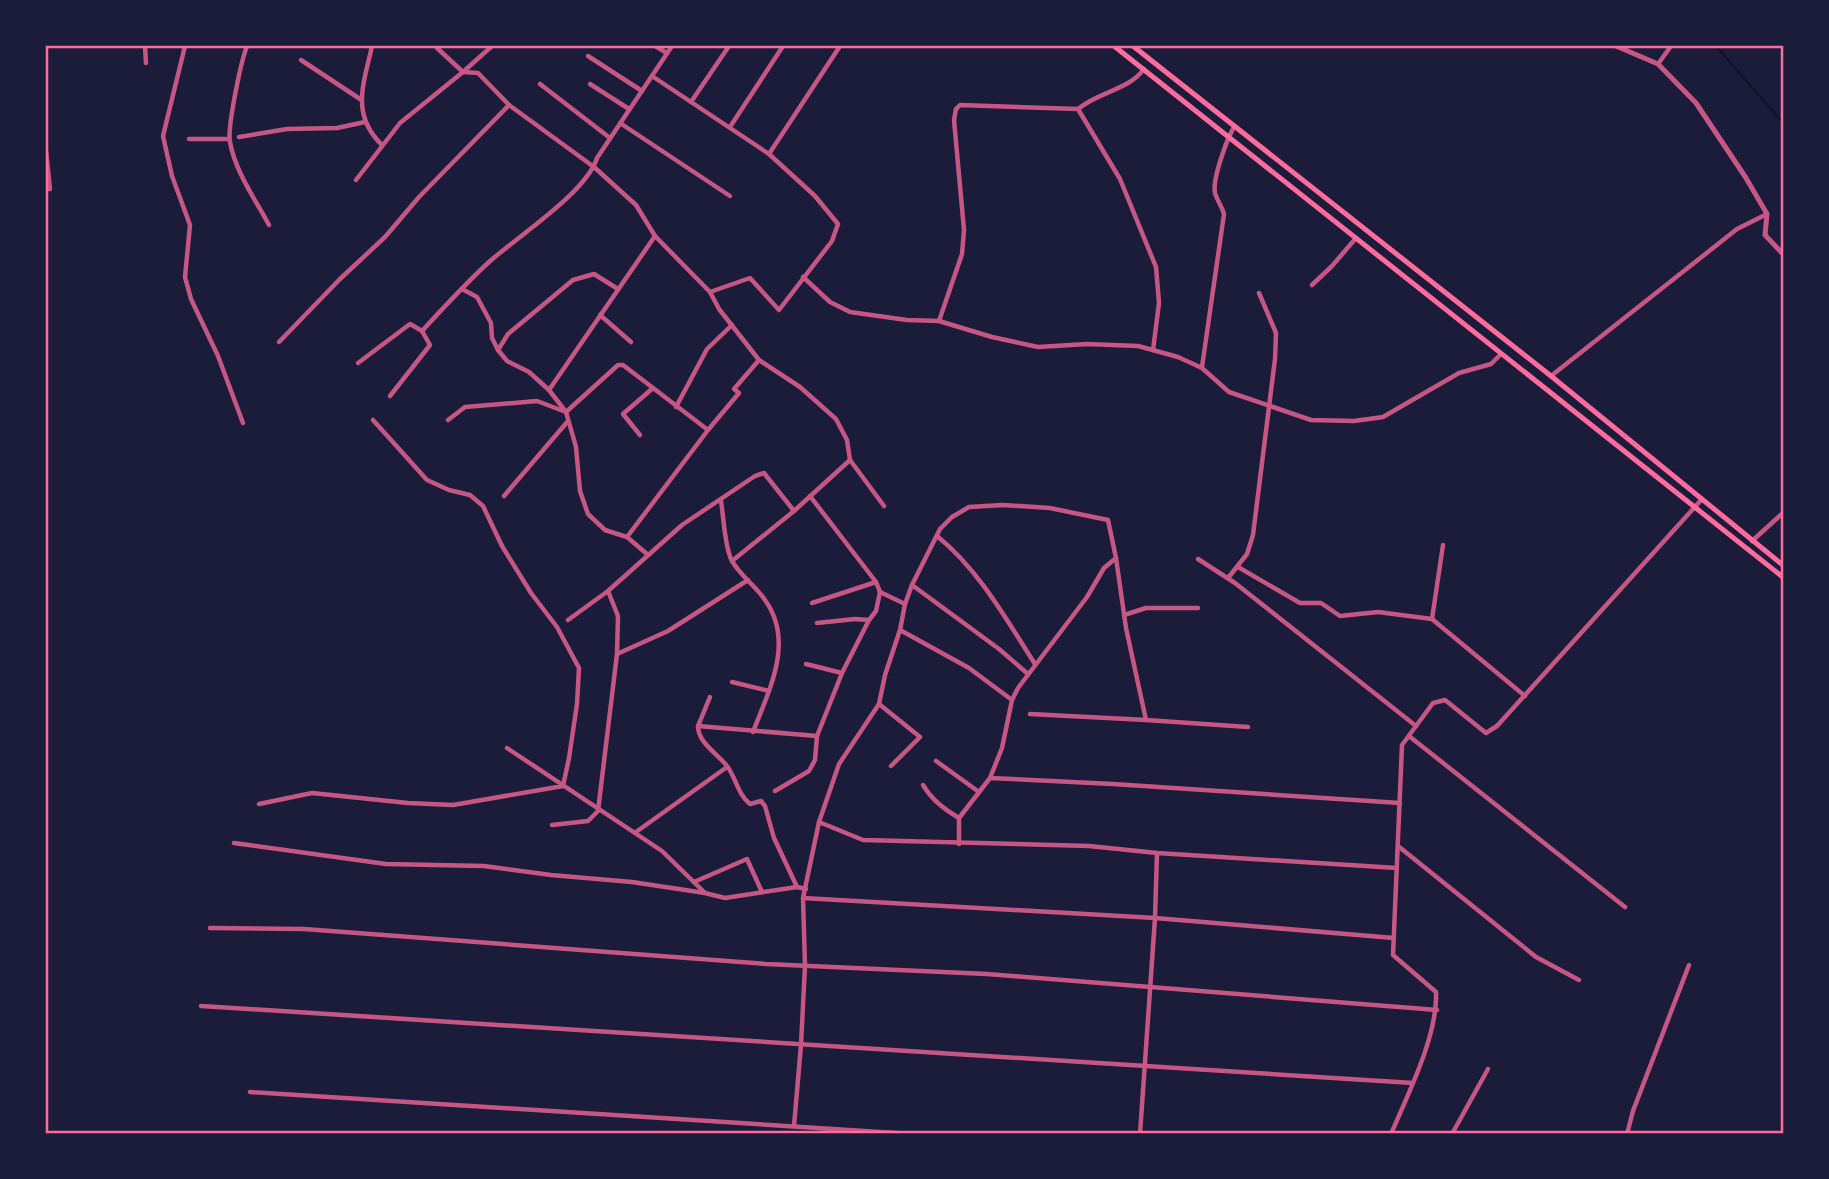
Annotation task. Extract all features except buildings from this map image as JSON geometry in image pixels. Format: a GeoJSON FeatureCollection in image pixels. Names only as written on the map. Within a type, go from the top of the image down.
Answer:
{"type":"FeatureCollection","features":[{"type":"Feature","properties":{"kind":"main road"},"geometry":{"type":"LineString","coordinates":[[1114,46],[1783,578]]}},
{"type":"Feature","properties":{"kind":"main road"},"geometry":{"type":"LineString","coordinates":[[1133,46],[1551,376],[1783,566]]}},
{"type":"Feature","properties":{"kind":"street"},"geometry":{"type":"LineString","coordinates":[[145,46],[146,63]]}},
{"type":"Feature","properties":{"kind":"street"},"geometry":{"type":"LineString","coordinates":[[185,46],[163,136],[172,176],[190,225],[185,277],[191,299],[218,356],[243,423]]}},
{"type":"Feature","properties":{"kind":"street"},"geometry":{"type":"LineString","coordinates":[[247,46],[242,60],[229,139],[240,171],[269,225]]}},
{"type":"Feature","properties":{"kind":"street"},"geometry":{"type":"LineString","coordinates":[[372,46],[360,99],[365,122],[382,145]]}},
{"type":"Feature","properties":{"kind":"street"},"geometry":{"type":"LineString","coordinates":[[438,46],[437,48],[463,72],[478,73],[509,105],[594,167],[636,205],[655,236],[710,292],[719,309],[759,360],[800,387],[836,419],[847,440],[850,460],[884,506]]}},
{"type":"Feature","properties":{"kind":"street"},"geometry":{"type":"LineString","coordinates":[[356,180],[400,122],[492,46]]}},
{"type":"Feature","properties":{"kind":"street"},"geometry":{"type":"LineString","coordinates":[[655,46],[667,53]]}},
{"type":"Feature","properties":{"kind":"street"},"geometry":{"type":"LineString","coordinates":[[422,331],[493,259],[571,194],[594,167],[597,158],[672,46]]}},
{"type":"Feature","properties":{"kind":"street"},"geometry":{"type":"LineString","coordinates":[[691,103],[729,46]]}},
{"type":"Feature","properties":{"kind":"street"},"geometry":{"type":"LineString","coordinates":[[730,127],[783,46]]}},
{"type":"Feature","properties":{"kind":"street"},"geometry":{"type":"LineString","coordinates":[[769,153],[840,46]]}},
{"type":"Feature","properties":{"kind":"street"},"geometry":{"type":"LineString","coordinates":[[1616,46],[1658,64],[1696,103],[1767,214],[1765,235],[1783,255]]}},
{"type":"Feature","properties":{"kind":"street"},"geometry":{"type":"LineString","coordinates":[[1658,64],[1671,46]]}},
{"type":"Feature","properties":{"kind":"street"},"geometry":{"type":"LineString","coordinates":[[588,56],[642,91]]}},
{"type":"Feature","properties":{"kind":"street"},"geometry":{"type":"LineString","coordinates":[[302,60],[360,99]]}},
{"type":"Feature","properties":{"kind":"street"},"geometry":{"type":"LineString","coordinates":[[939,321],[962,254],[964,230],[954,120],[956,109],[960,105],[1078,109],[1091,98],[1136,81],[1144,69]]}},
{"type":"Feature","properties":{"kind":"street"},"geometry":{"type":"LineString","coordinates":[[652,76],[769,153],[815,195],[838,223],[832,241],[779,310],[750,278],[710,292]]}},
{"type":"Feature","properties":{"kind":"street"},"geometry":{"type":"LineString","coordinates":[[540,84],[610,138]]}},
{"type":"Feature","properties":{"kind":"street"},"geometry":{"type":"LineString","coordinates":[[590,84],[629,109]]}},
{"type":"Feature","properties":{"kind":"street"},"geometry":{"type":"LineString","coordinates":[[279,342],[384,237],[509,105]]}},
{"type":"Feature","properties":{"kind":"street"},"geometry":{"type":"LineString","coordinates":[[1078,109],[1120,179],[1156,267],[1159,303],[1153,350]]}},
{"type":"Feature","properties":{"kind":"street"},"geometry":{"type":"LineString","coordinates":[[239,137],[287,129],[326,129],[365,122]]}},
{"type":"Feature","properties":{"kind":"street"},"geometry":{"type":"LineString","coordinates":[[620,123],[730,196]]}},
{"type":"Feature","properties":{"kind":"street"},"geometry":{"type":"LineString","coordinates":[[1202,368],[1224,214],[1215,192],[1216,184],[1234,127]]}},
{"type":"Feature","properties":{"kind":"street"},"geometry":{"type":"LineString","coordinates":[[189,139],[229,139]]}},
{"type":"Feature","properties":{"kind":"street"},"geometry":{"type":"LineString","coordinates":[[46,151],[50,189],[46,190]]}},
{"type":"Feature","properties":{"kind":"street"},"geometry":{"type":"LineString","coordinates":[[1551,376],[1737,229],[1767,214]]}},
{"type":"Feature","properties":{"kind":"street"},"geometry":{"type":"LineString","coordinates":[[549,390],[655,236]]}},
{"type":"Feature","properties":{"kind":"street"},"geometry":{"type":"LineString","coordinates":[[1312,285],[1356,238]]}},
{"type":"Feature","properties":{"kind":"street"},"geometry":{"type":"LineString","coordinates":[[498,350],[508,334],[573,280],[594,274],[618,289]]}},
{"type":"Feature","properties":{"kind":"street"},"geometry":{"type":"LineString","coordinates":[[803,277],[830,302],[850,312],[907,320],[939,321],[1038,347],[1087,344],[1138,346],[1178,357],[1202,368],[1229,391],[1311,420],[1354,421],[1383,417],[1459,373],[1491,364],[1501,354]]}},
{"type":"Feature","properties":{"kind":"street"},"geometry":{"type":"LineString","coordinates":[[462,289],[477,297],[491,323],[492,338],[507,361],[528,372],[549,390],[566,412],[576,447],[580,491],[588,514],[605,530],[627,537],[647,554]]}},
{"type":"Feature","properties":{"kind":"street"},"geometry":{"type":"LineString","coordinates":[[1228,578],[1247,554],[1253,535],[1265,451],[1276,333],[1259,293]]}},
{"type":"Feature","properties":{"kind":"street"},"geometry":{"type":"LineString","coordinates":[[600,315],[631,342]]}},
{"type":"Feature","properties":{"kind":"street"},"geometry":{"type":"LineString","coordinates":[[358,363],[410,324],[422,331],[430,345],[390,396]]}},
{"type":"Feature","properties":{"kind":"street"},"geometry":{"type":"LineString","coordinates":[[676,407],[707,349],[732,325]]}},
{"type":"Feature","properties":{"kind":"street"},"geometry":{"type":"LineString","coordinates":[[627,537],[738,393],[734,388],[759,360]]}},
{"type":"Feature","properties":{"kind":"street"},"geometry":{"type":"LineString","coordinates":[[566,412],[621,364],[708,430]]}},
{"type":"Feature","properties":{"kind":"street"},"geometry":{"type":"LineString","coordinates":[[640,435],[624,414],[653,388]]}},
{"type":"Feature","properties":{"kind":"street"},"geometry":{"type":"LineString","coordinates":[[448,420],[465,407],[537,401],[566,412]]}},
{"type":"Feature","properties":{"kind":"street"},"geometry":{"type":"LineString","coordinates":[[373,421],[427,480],[449,490],[470,495],[483,506],[502,546],[531,593],[557,627],[579,668],[577,704],[563,786]]}},
{"type":"Feature","properties":{"kind":"street"},"geometry":{"type":"LineString","coordinates":[[504,496],[568,421]]}},
{"type":"Feature","properties":{"kind":"street"},"geometry":{"type":"LineString","coordinates":[[732,561],[794,512],[850,460]]}},
{"type":"Feature","properties":{"kind":"street"},"geometry":{"type":"LineString","coordinates":[[568,620],[608,591],[682,525],[755,476],[764,472],[794,512]]}},
{"type":"Feature","properties":{"kind":"street"},"geometry":{"type":"LineString","coordinates":[[775,791],[809,771],[815,760],[817,736],[842,673],[876,611],[880,592],[876,582],[810,496]]}},
{"type":"Feature","properties":{"kind":"street"},"geometry":{"type":"LineString","coordinates":[[1391,1133],[1413,1083],[1437,1010],[1436,992],[1393,956],[1402,746],[1433,703],[1445,700],[1486,733],[1497,726],[1702,499]]}},
{"type":"Feature","properties":{"kind":"street"},"geometry":{"type":"LineString","coordinates":[[721,501],[732,561],[772,609],[780,631],[780,645],[769,691],[753,732]]}},
{"type":"Feature","properties":{"kind":"street"},"geometry":{"type":"LineString","coordinates":[[794,1126],[802,1045],[805,966],[803,898],[819,822],[839,764],[879,704],[912,585],[937,536],[952,517],[969,507],[1003,505],[1051,508],[1108,520],[1146,720]]}},
{"type":"Feature","properties":{"kind":"street"},"geometry":{"type":"LineString","coordinates":[[1752,541],[1783,512]]}},
{"type":"Feature","properties":{"kind":"street"},"geometry":{"type":"LineString","coordinates":[[937,536],[981,581],[1035,664]]}},
{"type":"Feature","properties":{"kind":"street"},"geometry":{"type":"LineString","coordinates":[[1432,620],[1443,545]]}},
{"type":"Feature","properties":{"kind":"street"},"geometry":{"type":"LineString","coordinates":[[959,844],[960,818],[990,778],[1002,748],[1012,700],[1035,664],[1087,597],[1104,568],[1116,558]]}},
{"type":"Feature","properties":{"kind":"street"},"geometry":{"type":"LineString","coordinates":[[1198,559],[1228,578],[1416,726]]}},
{"type":"Feature","properties":{"kind":"street"},"geometry":{"type":"LineString","coordinates":[[1238,567],[1300,603],[1321,603],[1340,617],[1378,612],[1432,620],[1525,696]]}},
{"type":"Feature","properties":{"kind":"street"},"geometry":{"type":"LineString","coordinates":[[617,654],[668,631],[748,580]]}},
{"type":"Feature","properties":{"kind":"street"},"geometry":{"type":"LineString","coordinates":[[812,603],[876,582]]}},
{"type":"Feature","properties":{"kind":"street"},"geometry":{"type":"LineString","coordinates":[[912,585],[999,649],[1028,674]]}},
{"type":"Feature","properties":{"kind":"street"},"geometry":{"type":"LineString","coordinates":[[552,825],[588,821],[598,810],[617,654],[618,616],[608,591]]}},
{"type":"Feature","properties":{"kind":"street"},"geometry":{"type":"LineString","coordinates":[[880,592],[905,604]]}},
{"type":"Feature","properties":{"kind":"street"},"geometry":{"type":"LineString","coordinates":[[1124,615],[1146,608],[1198,608]]}},
{"type":"Feature","properties":{"kind":"street"},"geometry":{"type":"LineString","coordinates":[[817,623],[869,620]]}},
{"type":"Feature","properties":{"kind":"street"},"geometry":{"type":"LineString","coordinates":[[900,630],[969,668],[1012,700]]}},
{"type":"Feature","properties":{"kind":"street"},"geometry":{"type":"LineString","coordinates":[[806,664],[842,673]]}},
{"type":"Feature","properties":{"kind":"street"},"geometry":{"type":"LineString","coordinates":[[732,682],[769,691]]}},
{"type":"Feature","properties":{"kind":"street"},"geometry":{"type":"LineString","coordinates":[[710,697],[698,726],[699,737],[727,767],[744,800],[750,804],[761,801],[765,806],[774,838],[797,887]]}},
{"type":"Feature","properties":{"kind":"street"},"geometry":{"type":"LineString","coordinates":[[879,704],[920,737],[891,765]]}},
{"type":"Feature","properties":{"kind":"street"},"geometry":{"type":"LineString","coordinates":[[1030,714],[1248,727]]}},
{"type":"Feature","properties":{"kind":"street"},"geometry":{"type":"LineString","coordinates":[[698,726],[817,736]]}},
{"type":"Feature","properties":{"kind":"street"},"geometry":{"type":"LineString","coordinates":[[1409,736],[1625,907]]}},
{"type":"Feature","properties":{"kind":"street"},"geometry":{"type":"LineString","coordinates":[[507,748],[662,851],[705,893]]}},
{"type":"Feature","properties":{"kind":"street"},"geometry":{"type":"LineString","coordinates":[[936,761],[979,792]]}},
{"type":"Feature","properties":{"kind":"street"},"geometry":{"type":"LineString","coordinates":[[636,832],[727,767]]}},
{"type":"Feature","properties":{"kind":"street"},"geometry":{"type":"LineString","coordinates":[[990,778],[1058,780],[1400,803]]}},
{"type":"Feature","properties":{"kind":"street"},"geometry":{"type":"LineString","coordinates":[[923,785],[928,795],[960,818]]}},
{"type":"Feature","properties":{"kind":"street"},"geometry":{"type":"LineString","coordinates":[[258,804],[312,793],[453,805],[563,786]]}},
{"type":"Feature","properties":{"kind":"street"},"geometry":{"type":"LineString","coordinates":[[819,822],[863,840],[1039,844],[1397,868]]}},
{"type":"Feature","properties":{"kind":"street"},"geometry":{"type":"LineString","coordinates":[[234,843],[387,864],[484,866],[551,875],[632,881],[725,898],[797,887],[806,889]]}},
{"type":"Feature","properties":{"kind":"street"},"geometry":{"type":"LineString","coordinates":[[1398,846],[1536,957],[1578,980]]}},
{"type":"Feature","properties":{"kind":"street"},"geometry":{"type":"LineString","coordinates":[[1140,1133],[1157,853]]}},
{"type":"Feature","properties":{"kind":"street"},"geometry":{"type":"LineString","coordinates":[[694,881],[747,859],[763,892]]}},
{"type":"Feature","properties":{"kind":"street"},"geometry":{"type":"LineString","coordinates":[[803,898],[1155,918],[1394,937]]}},
{"type":"Feature","properties":{"kind":"street"},"geometry":{"type":"LineString","coordinates":[[210,928],[304,929],[805,966],[987,974],[1437,1010]]}},
{"type":"Feature","properties":{"kind":"street"},"geometry":{"type":"LineString","coordinates":[[1627,1133],[1689,965]]}},
{"type":"Feature","properties":{"kind":"street"},"geometry":{"type":"LineString","coordinates":[[201,1006],[1413,1083]]}},
{"type":"Feature","properties":{"kind":"street"},"geometry":{"type":"LineString","coordinates":[[1452,1133],[1488,1069]]}},
{"type":"Feature","properties":{"kind":"street"},"geometry":{"type":"LineString","coordinates":[[250,1092],[912,1133]]}},
{"type":"Feature","properties":{"kind":"waterway"},"geometry":{"type":"LineString","coordinates":[[1716,46],[1784,124]]}}]}
